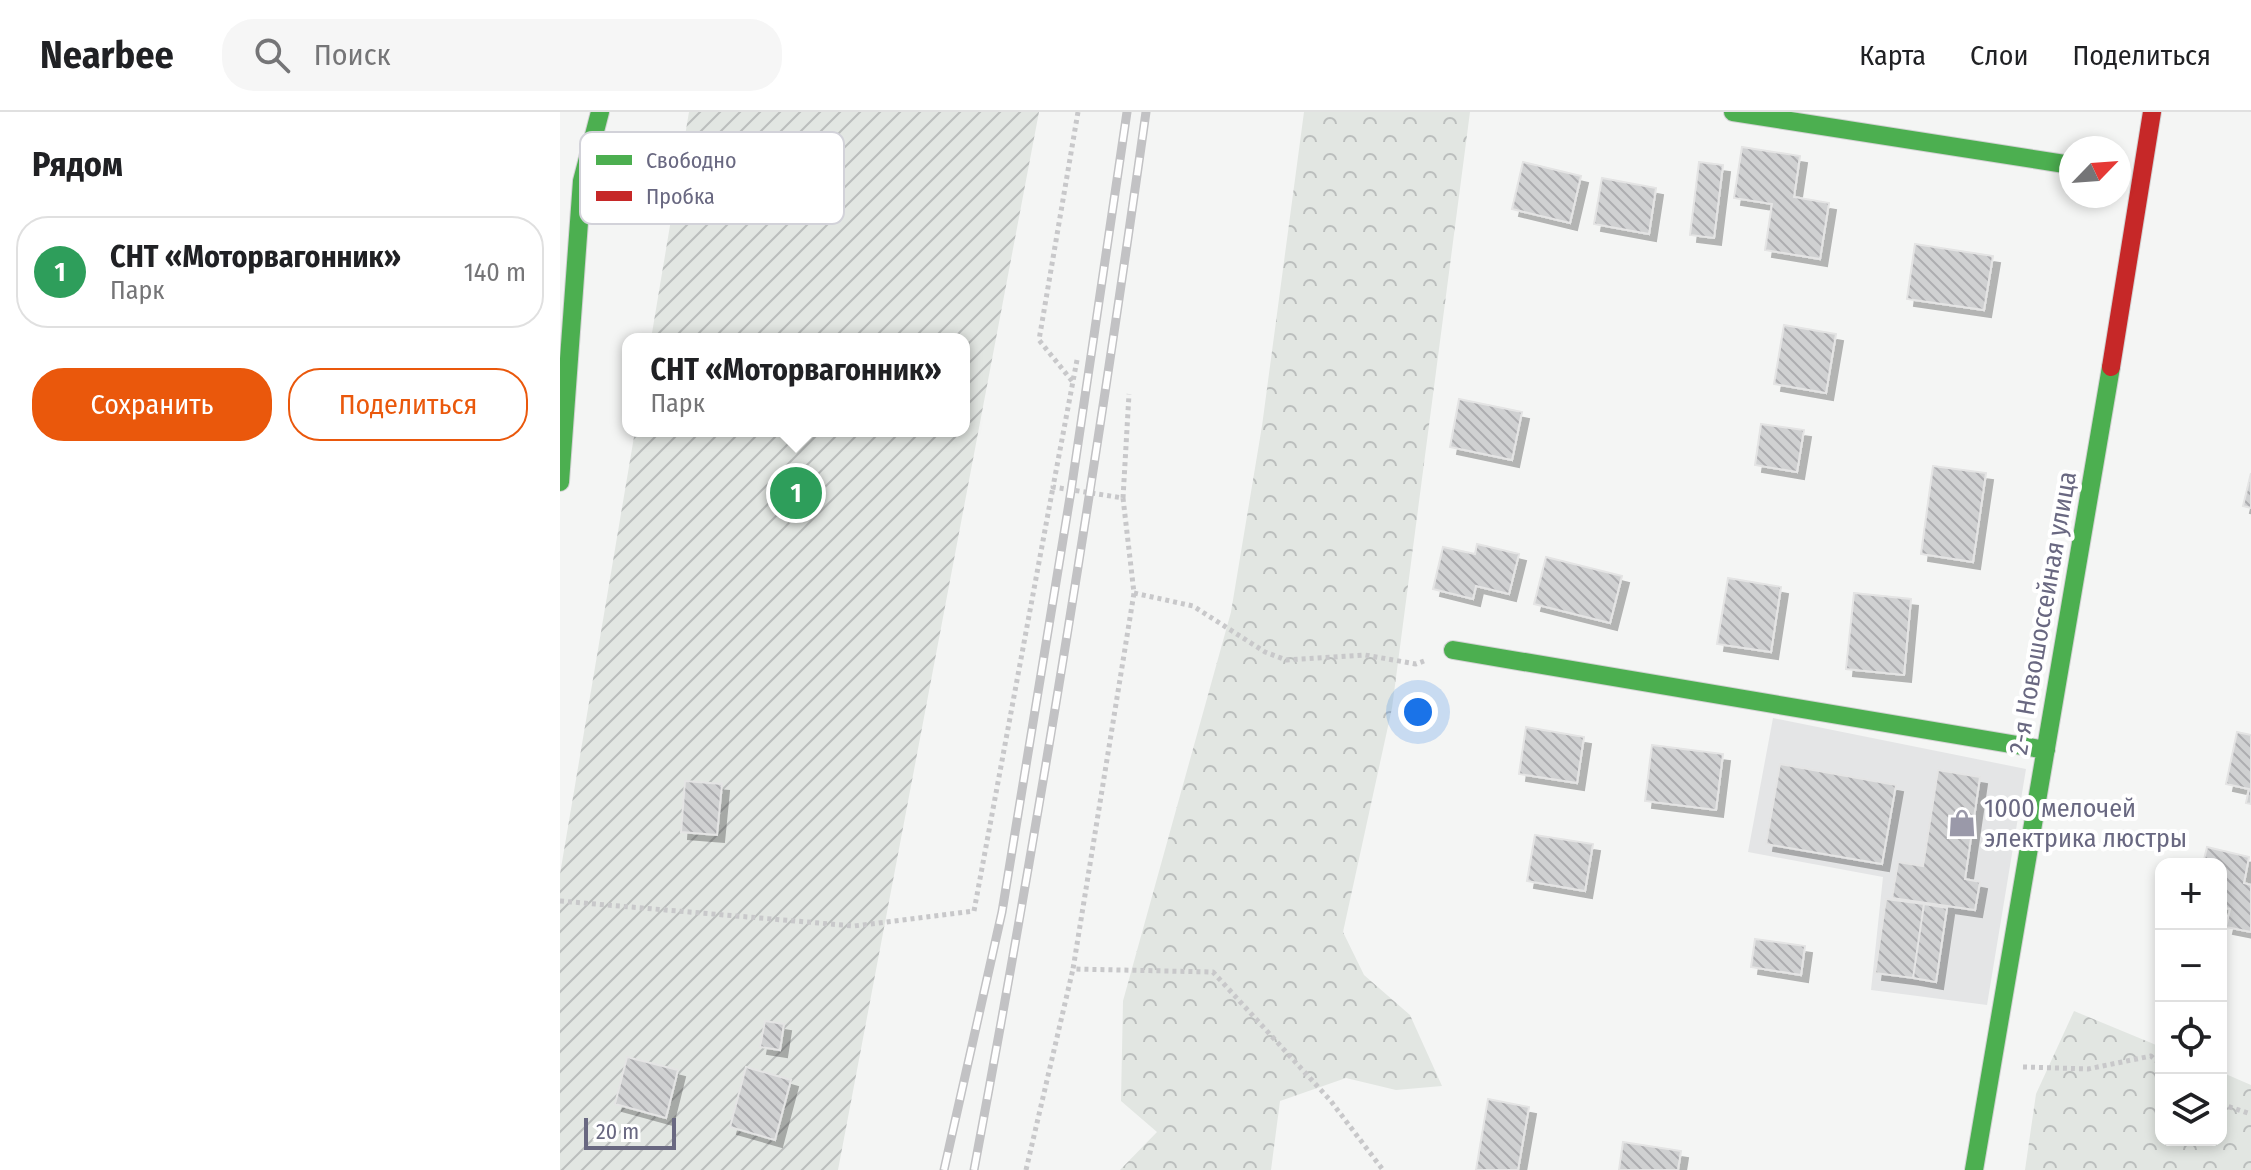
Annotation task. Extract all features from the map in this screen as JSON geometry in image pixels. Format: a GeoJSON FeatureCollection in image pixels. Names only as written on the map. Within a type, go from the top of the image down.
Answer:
{"type":"FeatureCollection","features":[{"type":"Feature","properties":{"kind":"street"},"geometry":{"type":"LineString","coordinates":[[595,132],[600,112]]}},
{"type":"Feature","properties":{"kind":"street"},"geometry":{"type":"LineString","coordinates":[[1733,112],[2059,163]]}},
{"type":"Feature","properties":{"kind":"street","name":"2-я Новошоссейная улица"},"geometry":{"type":"LineString","coordinates":[[1974,1170],[2152,112]]}},
{"type":"Feature","properties":{"kind":"street"},"geometry":{"type":"LineString","coordinates":[[560,482],[580,208]]}},
{"type":"Feature","properties":{"kind":"street"},"geometry":{"type":"LineString","coordinates":[[1453,650],[2046,750]]}},
{"type":"Feature","properties":{"kind":"path"},"geometry":{"type":"LineString","coordinates":[[1072,381],[1039,340],[1078,112]]}},
{"type":"Feature","properties":{"kind":"path"},"geometry":{"type":"LineString","coordinates":[[560,901],[854,926],[974,911],[1077,360]]}},
{"type":"Feature","properties":{"kind":"path"},"geometry":{"type":"LineString","coordinates":[[1026,1170],[1073,969],[1134,593],[1123,498],[1129,394]]}},
{"type":"Feature","properties":{"kind":"path"},"geometry":{"type":"LineString","coordinates":[[1053,487],[1123,498]]}},
{"type":"Feature","properties":{"kind":"path"},"geometry":{"type":"LineString","coordinates":[[1134,593],[1193,606],[1265,652],[1286,660],[1365,655],[1416,664],[1453,650]]}},
{"type":"Feature","properties":{"kind":"path"},"geometry":{"type":"LineString","coordinates":[[1073,969],[1213,972],[1330,1100],[1383,1170]]}},
{"type":"Feature","properties":{"kind":"path"},"geometry":{"type":"LineString","coordinates":[[1993,1061],[2038,1069],[2088,1069],[2151,1056],[2155,1060]]}},
{"type":"Feature","properties":{"kind":"path"},"geometry":{"type":"LineString","coordinates":[[2227,1106],[2251,1114]]}},
{"type":"Feature","properties":{"kind":"shaded area"},"geometry":{"type":"Polygon","coordinates":[[[1773,718],[2026,769],[1987,1005],[1871,990],[1883,877],[1748,852],[1773,718]]]}},
{"type":"Feature","properties":{"kind":"green space"},"geometry":{"type":"Polygon","coordinates":[[[689,112],[1039,112],[838,1170],[560,1170],[560,874],[634,437],[970,437],[970,333],[652,333],[670,224],[844,224],[844,132],[686,132],[689,112]]]}},
{"type":"Feature","properties":{"kind":"green space"},"geometry":{"type":"Polygon","coordinates":[[[1304,112],[1470,112],[1392,708],[1343,932],[1364,975],[1410,1015],[1442,1086],[1396,1090],[1346,1078],[1280,1101],[1271,1170],[1120,1170],[1157,1132],[1121,1101],[1123,1001],[1231,612],[1262,426],[1304,112]]]}},
{"type":"Feature","properties":{"kind":"green space"},"geometry":{"type":"Polygon","coordinates":[[[2074,1011],[2155,1045],[2155,1146],[2227,1146],[2227,1075],[2251,1085],[2251,1170],[2025,1170],[2036,1094],[2074,1011]]]}},
{"type":"Feature","properties":{"kind":"building"},"geometry":{"type":"Polygon","coordinates":[[[1742,147],[1800,156],[1794,197],[1829,203],[1820,259],[1765,250],[1772,204],[1734,198],[1742,147]]]}},
{"type":"Feature","properties":{"kind":"building"},"geometry":{"type":"Polygon","coordinates":[[[1523,162],[1581,176],[1570,223],[1512,209],[1523,162]]]}},
{"type":"Feature","properties":{"kind":"building"},"geometry":{"type":"Polygon","coordinates":[[[1699,162],[1723,165],[1714,238],[1690,235],[1699,162]]]}},
{"type":"Feature","properties":{"kind":"building"},"geometry":{"type":"Polygon","coordinates":[[[1602,178],[1656,188],[1649,234],[1594,224],[1602,178]]]}},
{"type":"Feature","properties":{"kind":"building"},"geometry":{"type":"Polygon","coordinates":[[[1915,244],[1993,256],[1984,310],[1907,299],[1915,244]]]}},
{"type":"Feature","properties":{"kind":"building"},"geometry":{"type":"Polygon","coordinates":[[[1784,325],[1836,334],[1826,393],[1774,384],[1784,325]]]}},
{"type":"Feature","properties":{"kind":"building"},"geometry":{"type":"Polygon","coordinates":[[[1459,399],[1522,412],[1512,460],[1450,447],[1459,399]]]}},
{"type":"Feature","properties":{"kind":"building"},"geometry":{"type":"Polygon","coordinates":[[[1761,424],[1804,430],[1797,472],[1755,465],[1761,424]]]}},
{"type":"Feature","properties":{"kind":"building"},"geometry":{"type":"Polygon","coordinates":[[[1933,466],[1986,473],[1973,562],[1921,554],[1933,466]]]}},
{"type":"Feature","properties":{"kind":"building"},"geometry":{"type":"Polygon","coordinates":[[[2251,473],[2251,508],[2243,506],[2251,473]]]}},
{"type":"Feature","properties":{"kind":"building"},"geometry":{"type":"Polygon","coordinates":[[[1477,544],[1519,554],[1509,594],[1476,586],[1473,599],[1433,589],[1443,547],[1475,554],[1477,544]]]}},
{"type":"Feature","properties":{"kind":"building"},"geometry":{"type":"Polygon","coordinates":[[[1546,557],[1622,576],[1610,623],[1534,604],[1546,557]]]}},
{"type":"Feature","properties":{"kind":"building"},"geometry":{"type":"Polygon","coordinates":[[[1728,578],[1781,587],[1771,652],[1717,644],[1728,578]]]}},
{"type":"Feature","properties":{"kind":"building"},"geometry":{"type":"Polygon","coordinates":[[[1854,593],[1911,599],[1904,675],[1846,669],[1854,593]]]}},
{"type":"Feature","properties":{"kind":"building"},"geometry":{"type":"Polygon","coordinates":[[[1526,727],[1584,737],[1577,783],[1519,774],[1526,727]]]}},
{"type":"Feature","properties":{"kind":"building"},"geometry":{"type":"Polygon","coordinates":[[[2237,732],[2251,735],[2251,804],[2246,803],[2249,789],[2226,784],[2237,732]]]}},
{"type":"Feature","properties":{"kind":"building"},"geometry":{"type":"Polygon","coordinates":[[[1652,745],[1723,754],[1716,810],[1645,801],[1652,745]]]}},
{"type":"Feature","properties":{"kind":"building"},"geometry":{"type":"Polygon","coordinates":[[[1780,764],[1896,785],[1882,864],[1766,844],[1780,764]]]}},
{"type":"Feature","properties":{"kind":"building"},"geometry":{"type":"Polygon","coordinates":[[[1938,770],[1980,777],[1965,879],[1980,882],[1975,910],[1892,898],[1898,862],[1923,866],[1938,770]]]}},
{"type":"Feature","properties":{"kind":"building"},"geometry":{"type":"Polygon","coordinates":[[[685,781],[722,784],[717,835],[681,832],[685,781]]]}},
{"type":"Feature","properties":{"kind":"building"},"geometry":{"type":"Polygon","coordinates":[[[1535,835],[1593,844],[1585,891],[1527,881],[1535,835]]]}},
{"type":"Feature","properties":{"kind":"building"},"geometry":{"type":"Polygon","coordinates":[[[2207,847],[2249,857],[2244,883],[2251,885],[2251,932],[2227,927],[2230,909],[2227,908],[2227,858],[2204,858],[2207,847]]]}},
{"type":"Feature","properties":{"kind":"building"},"geometry":{"type":"Polygon","coordinates":[[[1886,899],[1924,904],[1913,978],[1875,973],[1886,899]]]}},
{"type":"Feature","properties":{"kind":"building"},"geometry":{"type":"Polygon","coordinates":[[[1924,904],[1947,908],[1936,982],[1913,978],[1924,904]]]}},
{"type":"Feature","properties":{"kind":"building"},"geometry":{"type":"Polygon","coordinates":[[[1755,939],[1805,946],[1801,975],[1751,967],[1755,939]]]}},
{"type":"Feature","properties":{"kind":"building"},"geometry":{"type":"Polygon","coordinates":[[[765,1021],[784,1024],[780,1050],[760,1047],[765,1021]]]}},
{"type":"Feature","properties":{"kind":"building"},"geometry":{"type":"Polygon","coordinates":[[[627,1057],[678,1070],[666,1118],[615,1104],[627,1057]]]}},
{"type":"Feature","properties":{"kind":"building"},"geometry":{"type":"Polygon","coordinates":[[[746,1067],[791,1080],[775,1140],[730,1127],[746,1067]]]}},
{"type":"Feature","properties":{"kind":"building"},"geometry":{"type":"Polygon","coordinates":[[[1488,1099],[1529,1107],[1518,1170],[1476,1170],[1488,1099]]]}},
{"type":"Feature","properties":{"kind":"building"},"geometry":{"type":"Polygon","coordinates":[[[1623,1142],[1681,1151],[1678,1170],[1619,1170],[1623,1142]]]}},
{"type":"Feature","properties":{"kind":"railway"},"geometry":{"type":"LineString","coordinates":[[944,1170],[1002,912],[1071,491],[1127,112]]}},
{"type":"Feature","properties":{"kind":"railway"},"geometry":{"type":"LineString","coordinates":[[974,1170],[1066,642],[1146,112]]}},
{"type":"Feature","properties":{"kind":"traffic: fast"},"geometry":{"type":"LineString","coordinates":[[595,132],[600,112]]}},
{"type":"Feature","properties":{"kind":"traffic: fast"},"geometry":{"type":"LineString","coordinates":[[1733,112],[2059,163]]}},
{"type":"Feature","properties":{"kind":"traffic: fast"},"geometry":{"type":"LineString","coordinates":[[560,482],[580,208]]}},
{"type":"Feature","properties":{"kind":"traffic: fast"},"geometry":{"type":"LineString","coordinates":[[1974,1170],[2111,367]]}},
{"type":"Feature","properties":{"kind":"traffic: fast"},"geometry":{"type":"LineString","coordinates":[[1453,650],[2046,750]]}},
{"type":"Feature","properties":{"kind":"traffic: jam"},"geometry":{"type":"LineString","coordinates":[[2111,367],[2152,112]]}},
{"type":"Feature","properties":{"kind":"place","name":"СНТ «Моторвагонник»"},"geometry":{"type":"Point","coordinates":[796,493]}},
{"type":"Feature","properties":{"kind":"place","name":"1000 мелочей электрика люстры"},"geometry":{"type":"Point","coordinates":[1962,823]}}]}
